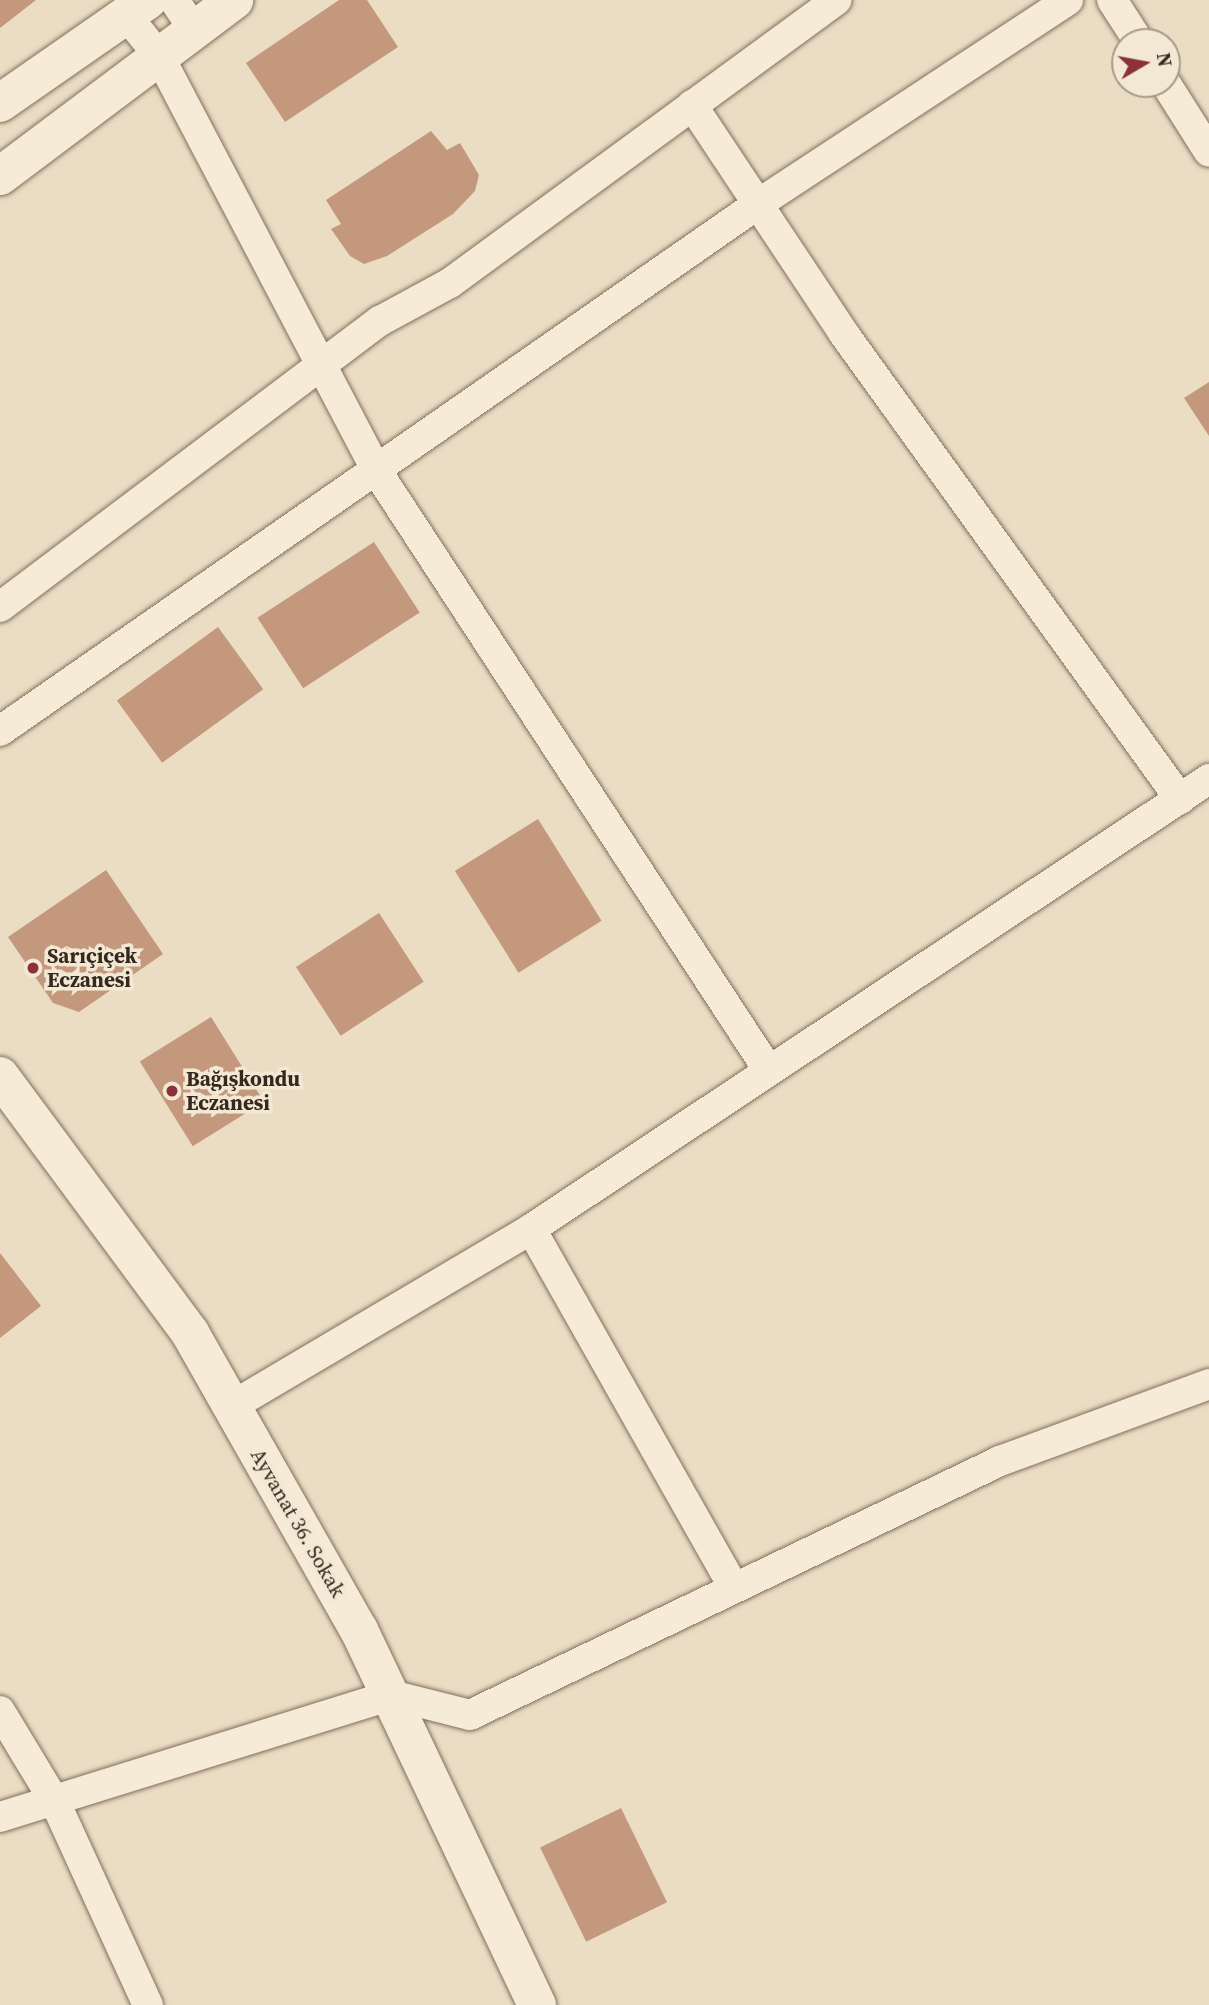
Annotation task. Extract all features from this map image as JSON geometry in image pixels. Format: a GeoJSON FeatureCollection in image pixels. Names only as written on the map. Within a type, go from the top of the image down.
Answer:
{"type":"FeatureCollection","features":[{"type":"Feature","properties":{"kind":"street"},"geometry":{"type":"LineString","coordinates":[[0,176],[159,56],[184,15],[234,0]]}},
{"type":"Feature","properties":{"kind":"street"},"geometry":{"type":"LineString","coordinates":[[0,607],[380,321],[450,283],[836,0]]}},
{"type":"Feature","properties":{"kind":"street"},"geometry":{"type":"LineString","coordinates":[[0,731],[758,204],[1068,0]]}},
{"type":"Feature","properties":{"kind":"street"},"geometry":{"type":"LineString","coordinates":[[1112,0],[1130,28]]}},
{"type":"Feature","properties":{"kind":"street"},"geometry":{"type":"LineString","coordinates":[[0,103],[137,7],[159,56],[318,367],[376,470],[769,1071]]}},
{"type":"Feature","properties":{"kind":"street"},"geometry":{"type":"LineString","coordinates":[[1175,98],[1209,152]]}},
{"type":"Feature","properties":{"kind":"street"},"geometry":{"type":"LineString","coordinates":[[692,105],[844,334],[1180,799]]}},
{"type":"Feature","properties":{"kind":"street"},"geometry":{"type":"LineString","coordinates":[[232,1406],[531,1229],[1209,779]]}},
{"type":"Feature","properties":{"kind":"street","name":"Ayvanat 36. Sokak"},"geometry":{"type":"LineString","coordinates":[[0,1076],[190,1333],[359,1630],[537,2005]]}},
{"type":"Feature","properties":{"kind":"street"},"geometry":{"type":"LineString","coordinates":[[531,1229],[734,1588]]}},
{"type":"Feature","properties":{"kind":"street"},"geometry":{"type":"LineString","coordinates":[[0,1817],[391,1695],[470,1715],[1000,1461],[1209,1384]]}},
{"type":"Feature","properties":{"kind":"street"},"geometry":{"type":"LineString","coordinates":[[0,1711],[55,1802],[148,2005]]}},
{"type":"Feature","properties":{"kind":"building"},"geometry":{"type":"Polygon","coordinates":[[[0,0],[36,0],[0,28],[0,0]]]}},
{"type":"Feature","properties":{"kind":"building"},"geometry":{"type":"Polygon","coordinates":[[[339,0],[367,0],[398,47],[285,122],[246,63],[339,0]]]}},
{"type":"Feature","properties":{"kind":"building"},"geometry":{"type":"Polygon","coordinates":[[[431,131],[447,150],[460,143],[479,175],[475,191],[453,214],[387,256],[364,264],[350,256],[331,229],[341,224],[326,200],[431,131]]]}},
{"type":"Feature","properties":{"kind":"building"},"geometry":{"type":"Polygon","coordinates":[[[1209,382],[1209,436],[1184,398],[1209,382]]]}},
{"type":"Feature","properties":{"kind":"building"},"geometry":{"type":"Polygon","coordinates":[[[374,542],[420,612],[303,688],[257,618],[374,542]]]}},
{"type":"Feature","properties":{"kind":"building"},"geometry":{"type":"Polygon","coordinates":[[[218,627],[263,689],[162,763],[117,700],[218,627]]]}},
{"type":"Feature","properties":{"kind":"building"},"geometry":{"type":"Polygon","coordinates":[[[538,819],[602,921],[518,973],[455,871],[538,819]]]}},
{"type":"Feature","properties":{"kind":"building"},"geometry":{"type":"Polygon","coordinates":[[[106,870],[163,954],[79,1012],[53,1003],[8,937],[106,870]]]}},
{"type":"Feature","properties":{"kind":"building"},"geometry":{"type":"Polygon","coordinates":[[[379,913],[424,982],[341,1036],[296,967],[379,913]]]}},
{"type":"Feature","properties":{"kind":"building"},"geometry":{"type":"Polygon","coordinates":[[[211,1017],[264,1102],[193,1146],[140,1062],[211,1017]]]}},
{"type":"Feature","properties":{"kind":"building"},"geometry":{"type":"Polygon","coordinates":[[[0,1253],[41,1306],[0,1338],[0,1253]]]}},
{"type":"Feature","properties":{"kind":"building"},"geometry":{"type":"Polygon","coordinates":[[[621,1808],[667,1902],[586,1942],[540,1847],[621,1808]]]}},
{"type":"Feature","properties":{"kind":"place","name":"Sarıçiçek Eczanesi"},"geometry":{"type":"Point","coordinates":[33,968]}},
{"type":"Feature","properties":{"kind":"place","name":"Bağışkondu Eczanesi"},"geometry":{"type":"Point","coordinates":[172,1091]}}]}
